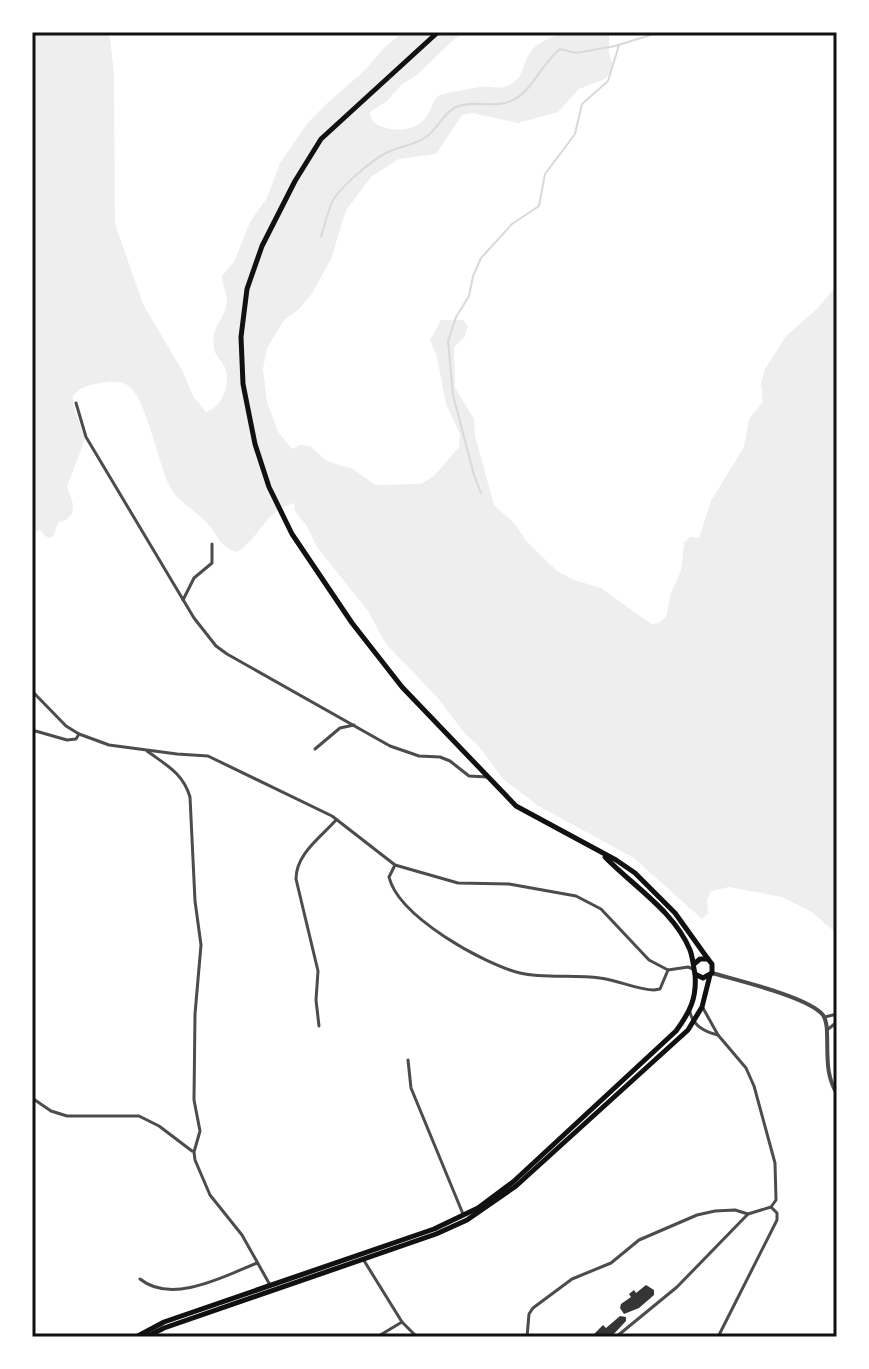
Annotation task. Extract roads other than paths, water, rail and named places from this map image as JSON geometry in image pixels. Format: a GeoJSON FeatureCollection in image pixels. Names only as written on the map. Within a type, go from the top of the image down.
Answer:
{"type":"FeatureCollection","features":[{"type":"Feature","properties":{"kind":"main road"},"geometry":{"type":"LineString","coordinates":[[146,1337],[178,1323],[451,1228],[493,1204],[693,1023],[702,1007],[711,974],[712,964],[665,902],[626,866],[529,815],[487,777],[402,687],[316,573],[280,512],[255,444],[247,414],[241,358],[247,289],[271,225],[314,149],[346,115],[438,32]]}},
{"type":"Feature","properties":{"kind":"main road"},"geometry":{"type":"LineString","coordinates":[[136,1337],[164,1322],[464,1216],[513,1182],[668,1039],[690,1012],[695,997],[694,969],[687,944],[669,919],[602,854]]}},
{"type":"Feature","properties":{"kind":"main road"},"geometry":{"type":"LineString","coordinates":[[694,969],[700,959],[708,959]]}},
{"type":"Feature","properties":{"kind":"main road"},"geometry":{"type":"LineString","coordinates":[[694,969],[703,978],[711,974]]}},
{"type":"Feature","properties":{"kind":"street"},"geometry":{"type":"LineString","coordinates":[[76,403],[86,437],[183,600],[205,633],[227,654],[390,746],[419,756],[440,757],[469,776],[487,777]]}},
{"type":"Feature","properties":{"kind":"street"},"geometry":{"type":"LineString","coordinates":[[183,600],[194,578],[212,563],[212,544]]}},
{"type":"Feature","properties":{"kind":"street"},"geometry":{"type":"LineString","coordinates":[[32,691],[66,726],[79,734],[109,745],[208,756],[337,819],[395,865],[458,883],[509,884],[576,896],[601,909],[649,960],[668,970],[694,969]]}},
{"type":"Feature","properties":{"kind":"street"},"geometry":{"type":"LineString","coordinates":[[315,749],[340,728],[354,725]]}},
{"type":"Feature","properties":{"kind":"street"},"geometry":{"type":"LineString","coordinates":[[32,730],[67,740],[76,739],[79,734]]}},
{"type":"Feature","properties":{"kind":"street"},"geometry":{"type":"LineString","coordinates":[[144,749],[179,774],[186,783],[190,797],[195,901],[201,945],[195,1014],[194,1100],[200,1131],[194,1152]]}},
{"type":"Feature","properties":{"kind":"street"},"geometry":{"type":"LineString","coordinates":[[319,1026],[316,1000],[318,971],[296,879],[296,867],[301,857],[337,819]]}},
{"type":"Feature","properties":{"kind":"street"},"geometry":{"type":"LineString","coordinates":[[395,865],[389,877],[395,894],[434,932],[505,967],[541,976],[589,976],[620,980],[647,990],[660,989],[668,970]]}},
{"type":"Feature","properties":{"kind":"street"},"geometry":{"type":"LineString","coordinates":[[711,974],[797,999],[814,1007],[825,1018],[827,1065],[837,1094]]}},
{"type":"Feature","properties":{"kind":"street"},"geometry":{"type":"LineString","coordinates":[[616,1337],[677,1287],[748,1214],[771,1207],[776,1200],[775,1163],[754,1086],[734,1051],[718,1035],[702,1007]]}},
{"type":"Feature","properties":{"kind":"street"},"geometry":{"type":"LineString","coordinates":[[690,1012],[693,1023],[710,1034],[718,1035]]}},
{"type":"Feature","properties":{"kind":"street"},"geometry":{"type":"LineString","coordinates":[[825,1018],[837,1014]]}},
{"type":"Feature","properties":{"kind":"street"},"geometry":{"type":"LineString","coordinates":[[827,1030],[837,1022]]}},
{"type":"Feature","properties":{"kind":"street"},"geometry":{"type":"LineString","coordinates":[[408,1060],[411,1088],[464,1216]]}},
{"type":"Feature","properties":{"kind":"street"},"geometry":{"type":"LineString","coordinates":[[32,1098],[51,1111],[67,1116],[139,1116],[159,1126],[194,1152],[210,1195],[242,1235],[270,1285]]}},
{"type":"Feature","properties":{"kind":"street"},"geometry":{"type":"LineString","coordinates":[[718,1337],[777,1220],[777,1213],[771,1207]]}},
{"type":"Feature","properties":{"kind":"street"},"geometry":{"type":"LineString","coordinates":[[527,1337],[529,1314],[533,1308],[572,1279],[611,1263],[639,1240],[697,1215],[735,1210],[748,1214]]}},
{"type":"Feature","properties":{"kind":"street"},"geometry":{"type":"LineString","coordinates":[[363,1259],[402,1322],[417,1337]]}},
{"type":"Feature","properties":{"kind":"street"},"geometry":{"type":"LineString","coordinates":[[140,1279],[157,1287],[197,1288],[257,1263]]}},
{"type":"Feature","properties":{"kind":"street"},"geometry":{"type":"LineString","coordinates":[[377,1337],[402,1322]]}},
{"type":"Feature","properties":{"kind":"waterway"},"geometry":{"type":"LineString","coordinates":[[321,237],[332,202],[348,182],[386,153],[426,137],[451,110],[463,105],[500,104],[515,99],[560,49],[576,53],[615,46],[660,32]]}},
{"type":"Feature","properties":{"kind":"waterway"},"geometry":{"type":"LineString","coordinates":[[481,493],[453,395],[448,341],[456,317],[469,296],[481,258],[512,224],[539,206],[545,174],[575,134],[582,104],[608,81],[619,45]]}}]}
